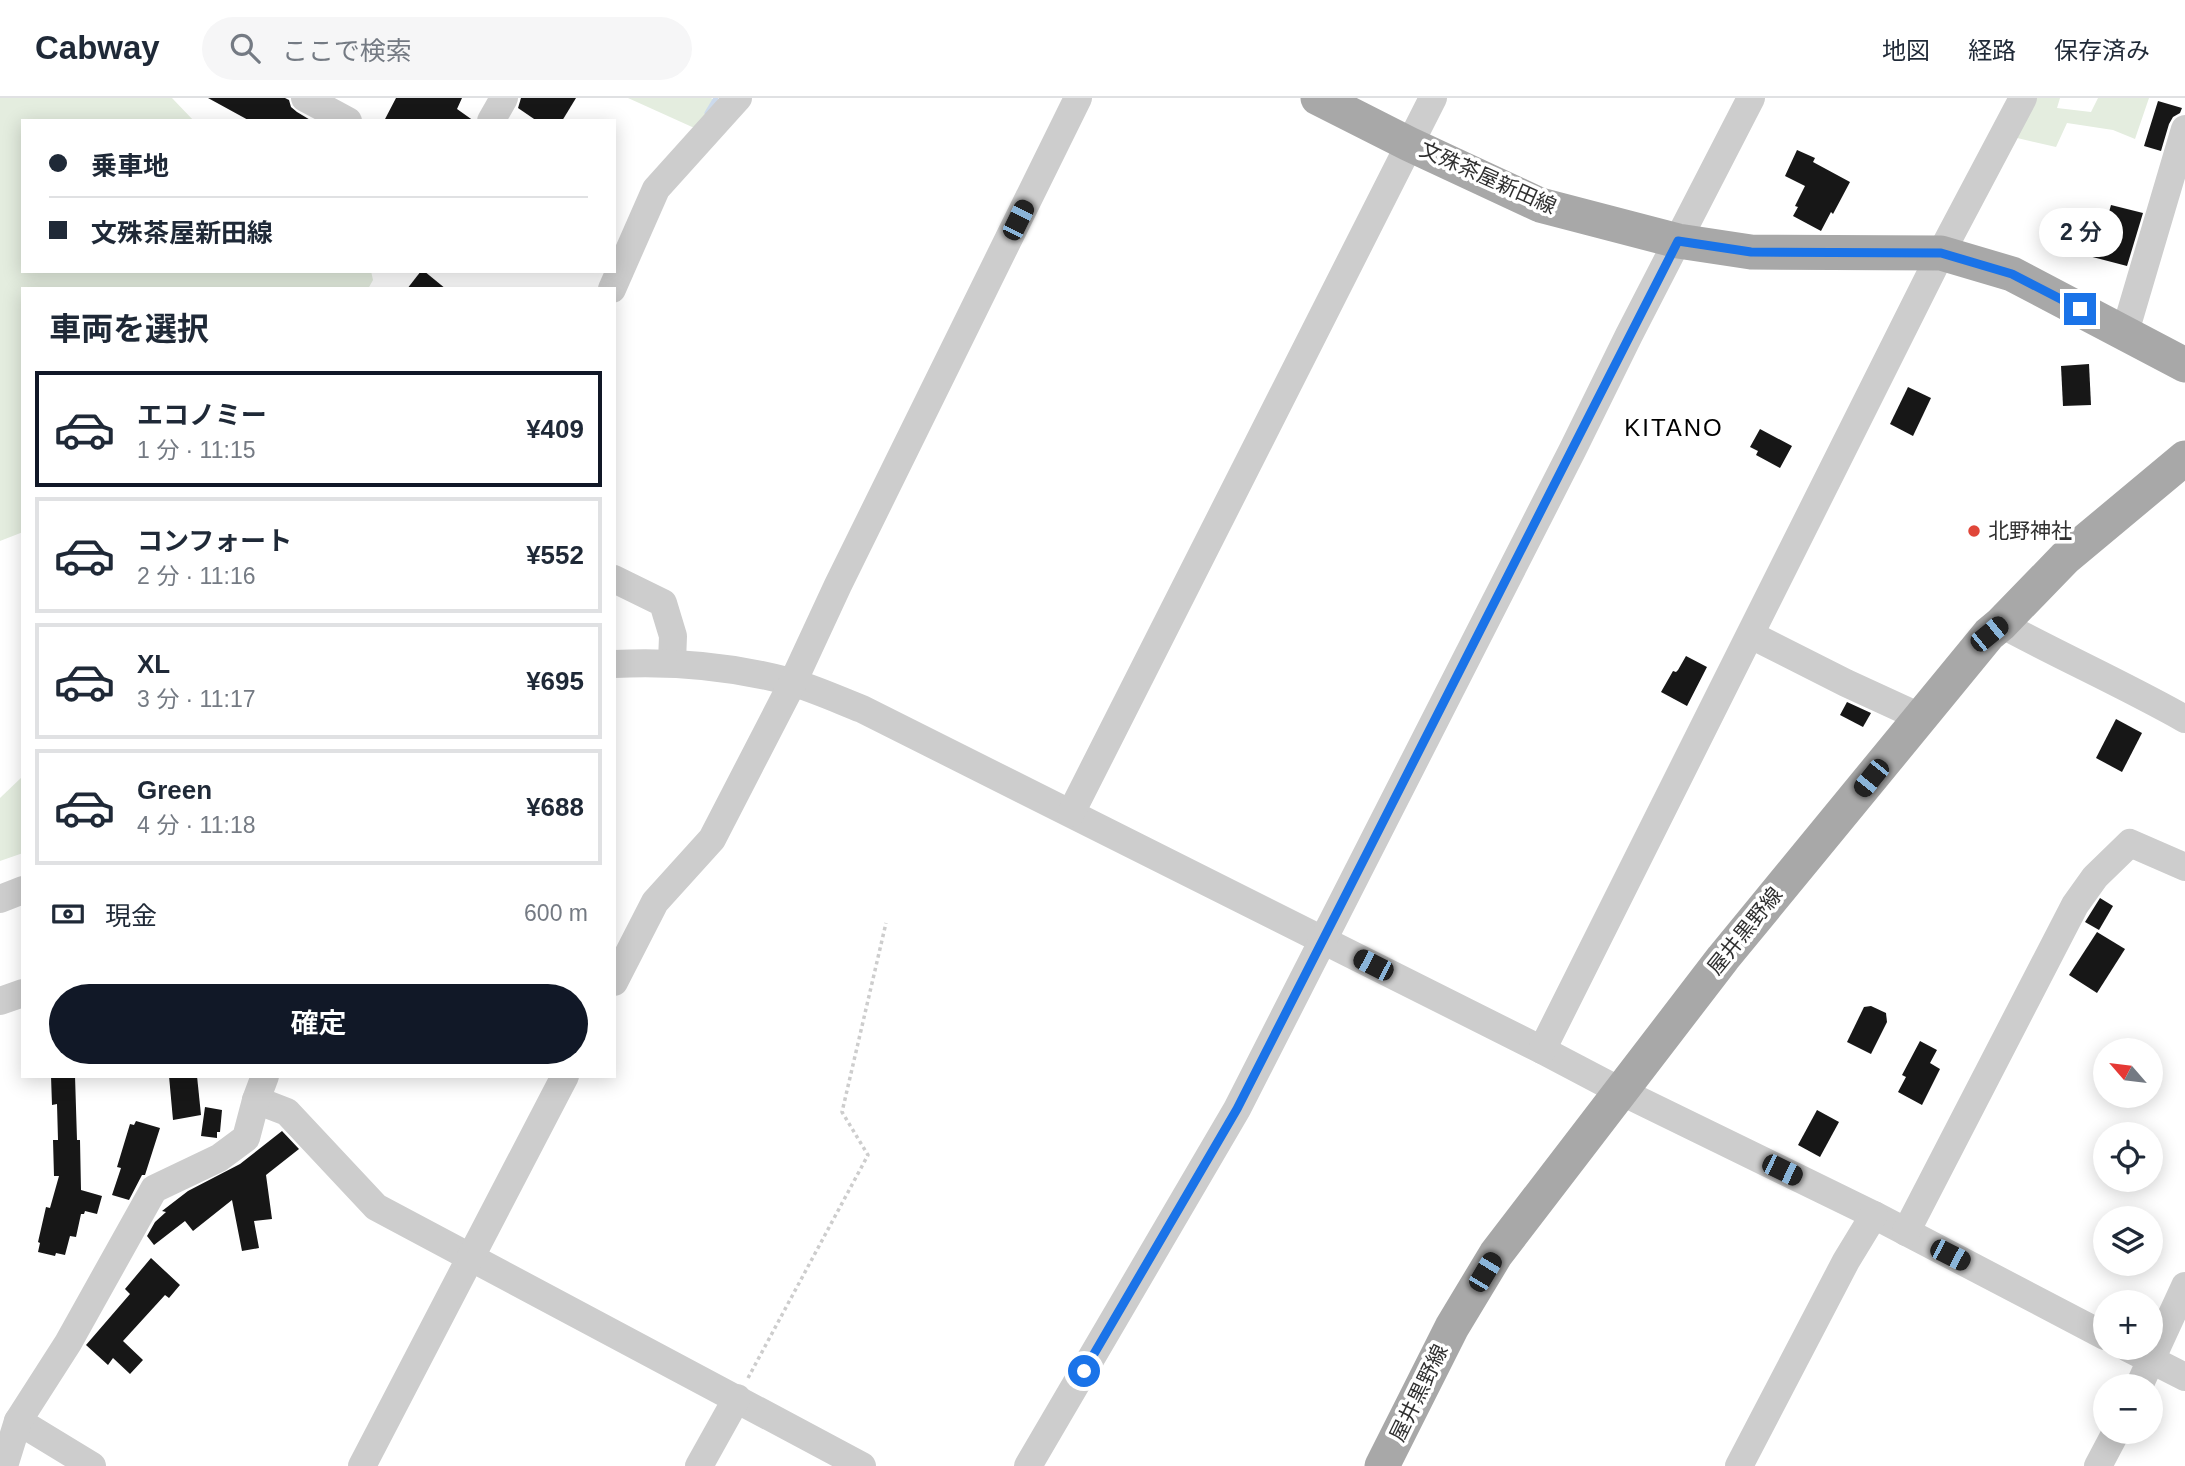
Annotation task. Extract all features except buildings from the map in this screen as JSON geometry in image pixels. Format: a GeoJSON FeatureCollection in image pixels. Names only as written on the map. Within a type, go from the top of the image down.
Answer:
{"type":"FeatureCollection","features":[{"type":"Feature","properties":{"kind":"main road","name":"文殊茶屋新田線"},"geometry":{"type":"LineString","coordinates":[[1318,98],[1540,205],[1678,241],[1751,252],[1941,253],[2012,274],[2185,365]]}},
{"type":"Feature","properties":{"kind":"main road","name":"屋井黒野線"},"geometry":{"type":"LineString","coordinates":[[1382,1466],[1452,1327],[1496,1254],[1723,958],[1989,634],[2065,558],[2185,458]]}},
{"type":"Feature","properties":{"kind":"street"},"geometry":{"type":"LineString","coordinates":[[305,98],[344,119]]}},
{"type":"Feature","properties":{"kind":"street"},"geometry":{"type":"LineString","coordinates":[[492,119],[504,98]]}},
{"type":"Feature","properties":{"kind":"street"},"geometry":{"type":"LineString","coordinates":[[613,287],[620,259],[656,189],[738,98]]}},
{"type":"Feature","properties":{"kind":"street"},"geometry":{"type":"LineString","coordinates":[[616,978],[656,902],[712,839],[793,682],[838,585],[1078,98]]}},
{"type":"Feature","properties":{"kind":"street"},"geometry":{"type":"LineString","coordinates":[[1071,813],[1433,98]]}},
{"type":"Feature","properties":{"kind":"street"},"geometry":{"type":"LineString","coordinates":[[1028,1466],[1237,1109],[1751,98]]}},
{"type":"Feature","properties":{"kind":"street"},"geometry":{"type":"LineString","coordinates":[[1542,1050],[1941,253],[2023,98]]}},
{"type":"Feature","properties":{"kind":"street"},"geometry":{"type":"LineString","coordinates":[[2125,332],[2185,129]]}},
{"type":"Feature","properties":{"kind":"street"},"geometry":{"type":"LineString","coordinates":[[616,580],[663,603],[673,636],[672,662]]}},
{"type":"Feature","properties":{"kind":"street"},"geometry":{"type":"LineString","coordinates":[[2001,624],[2185,719]]}},
{"type":"Feature","properties":{"kind":"street"},"geometry":{"type":"LineString","coordinates":[[1751,635],[1920,717]]}},
{"type":"Feature","properties":{"kind":"street"},"geometry":{"type":"LineString","coordinates":[[616,664],[672,662],[722,667],[793,682],[862,709],[1620,1091],[1874,1215],[2093,1330]]}},
{"type":"Feature","properties":{"kind":"street"},"geometry":{"type":"LineString","coordinates":[[1906,1232],[2075,905],[2095,877],[2130,844],[2185,867]]}},
{"type":"Feature","properties":{"kind":"street"},"geometry":{"type":"LineString","coordinates":[[0,899],[21,891]]}},
{"type":"Feature","properties":{"kind":"street"},"geometry":{"type":"LineString","coordinates":[[0,1001],[21,994]]}},
{"type":"Feature","properties":{"kind":"street"},"geometry":{"type":"LineString","coordinates":[[362,1466],[564,1078]]}},
{"type":"Feature","properties":{"kind":"street"},"geometry":{"type":"LineString","coordinates":[[4,1466],[18,1421],[68,1343],[154,1189],[219,1158],[246,1138],[260,1088],[287,1112],[376,1207],[862,1466]]}},
{"type":"Feature","properties":{"kind":"street"},"geometry":{"type":"LineString","coordinates":[[1739,1466],[1846,1261],[1874,1215]]}},
{"type":"Feature","properties":{"kind":"street"},"geometry":{"type":"LineString","coordinates":[[2163,1319],[2185,1286]]}},
{"type":"Feature","properties":{"kind":"street"},"geometry":{"type":"LineString","coordinates":[[2152,1360],[2185,1377]]}},
{"type":"Feature","properties":{"kind":"street"},"geometry":{"type":"LineString","coordinates":[[699,1466],[737,1398]]}},
{"type":"Feature","properties":{"kind":"street"},"geometry":{"type":"LineString","coordinates":[[18,1421],[92,1466]]}},
{"type":"Feature","properties":{"kind":"street"},"geometry":{"type":"LineString","coordinates":[[2098,1466],[2110,1444]]}},
{"type":"Feature","properties":{"kind":"path"},"geometry":{"type":"LineString","coordinates":[[737,1398],[868,1155],[842,1112],[886,923]]}},
{"type":"Feature","properties":{"kind":"shaded area"},"geometry":{"type":"Polygon","coordinates":[[[0,98],[172,98],[192,119],[21,119],[21,273],[371,273],[373,280],[369,287],[21,287],[21,533],[0,541],[0,98]]]}},
{"type":"Feature","properties":{"kind":"shaded area"},"geometry":{"type":"Polygon","coordinates":[[[628,98],[711,98],[723,105],[701,131],[628,98]]]}},
{"type":"Feature","properties":{"kind":"shaded area"},"geometry":{"type":"Polygon","coordinates":[[[2033,98],[2060,98],[2057,108],[2091,112],[2098,98],[2149,98],[2135,139],[2113,130],[2067,123],[2056,147],[2013,137],[2033,98]]]}},
{"type":"Feature","properties":{"kind":"shaded area"},"geometry":{"type":"Polygon","coordinates":[[[21,778],[21,854],[0,861],[0,798],[21,778]]]}},
{"type":"Feature","properties":{"kind":"waterway"},"geometry":{"type":"LineString","coordinates":[[707,113],[716,98]]}},
{"type":"Feature","properties":{"kind":"place","name":"北野神社"},"geometry":{"type":"Point","coordinates":[1974,531]}},
{"type":"Feature","properties":{"kind":"district","name":"KITANO"},"geometry":{"type":"Point","coordinates":[1674,428]}},
{"type":"Feature","properties":{"kind":"route"},"geometry":{"type":"LineString","coordinates":[[1084,1371],[1237,1109],[1678,241],[1751,252],[1941,253],[2012,274],[2080,309]]}}]}
